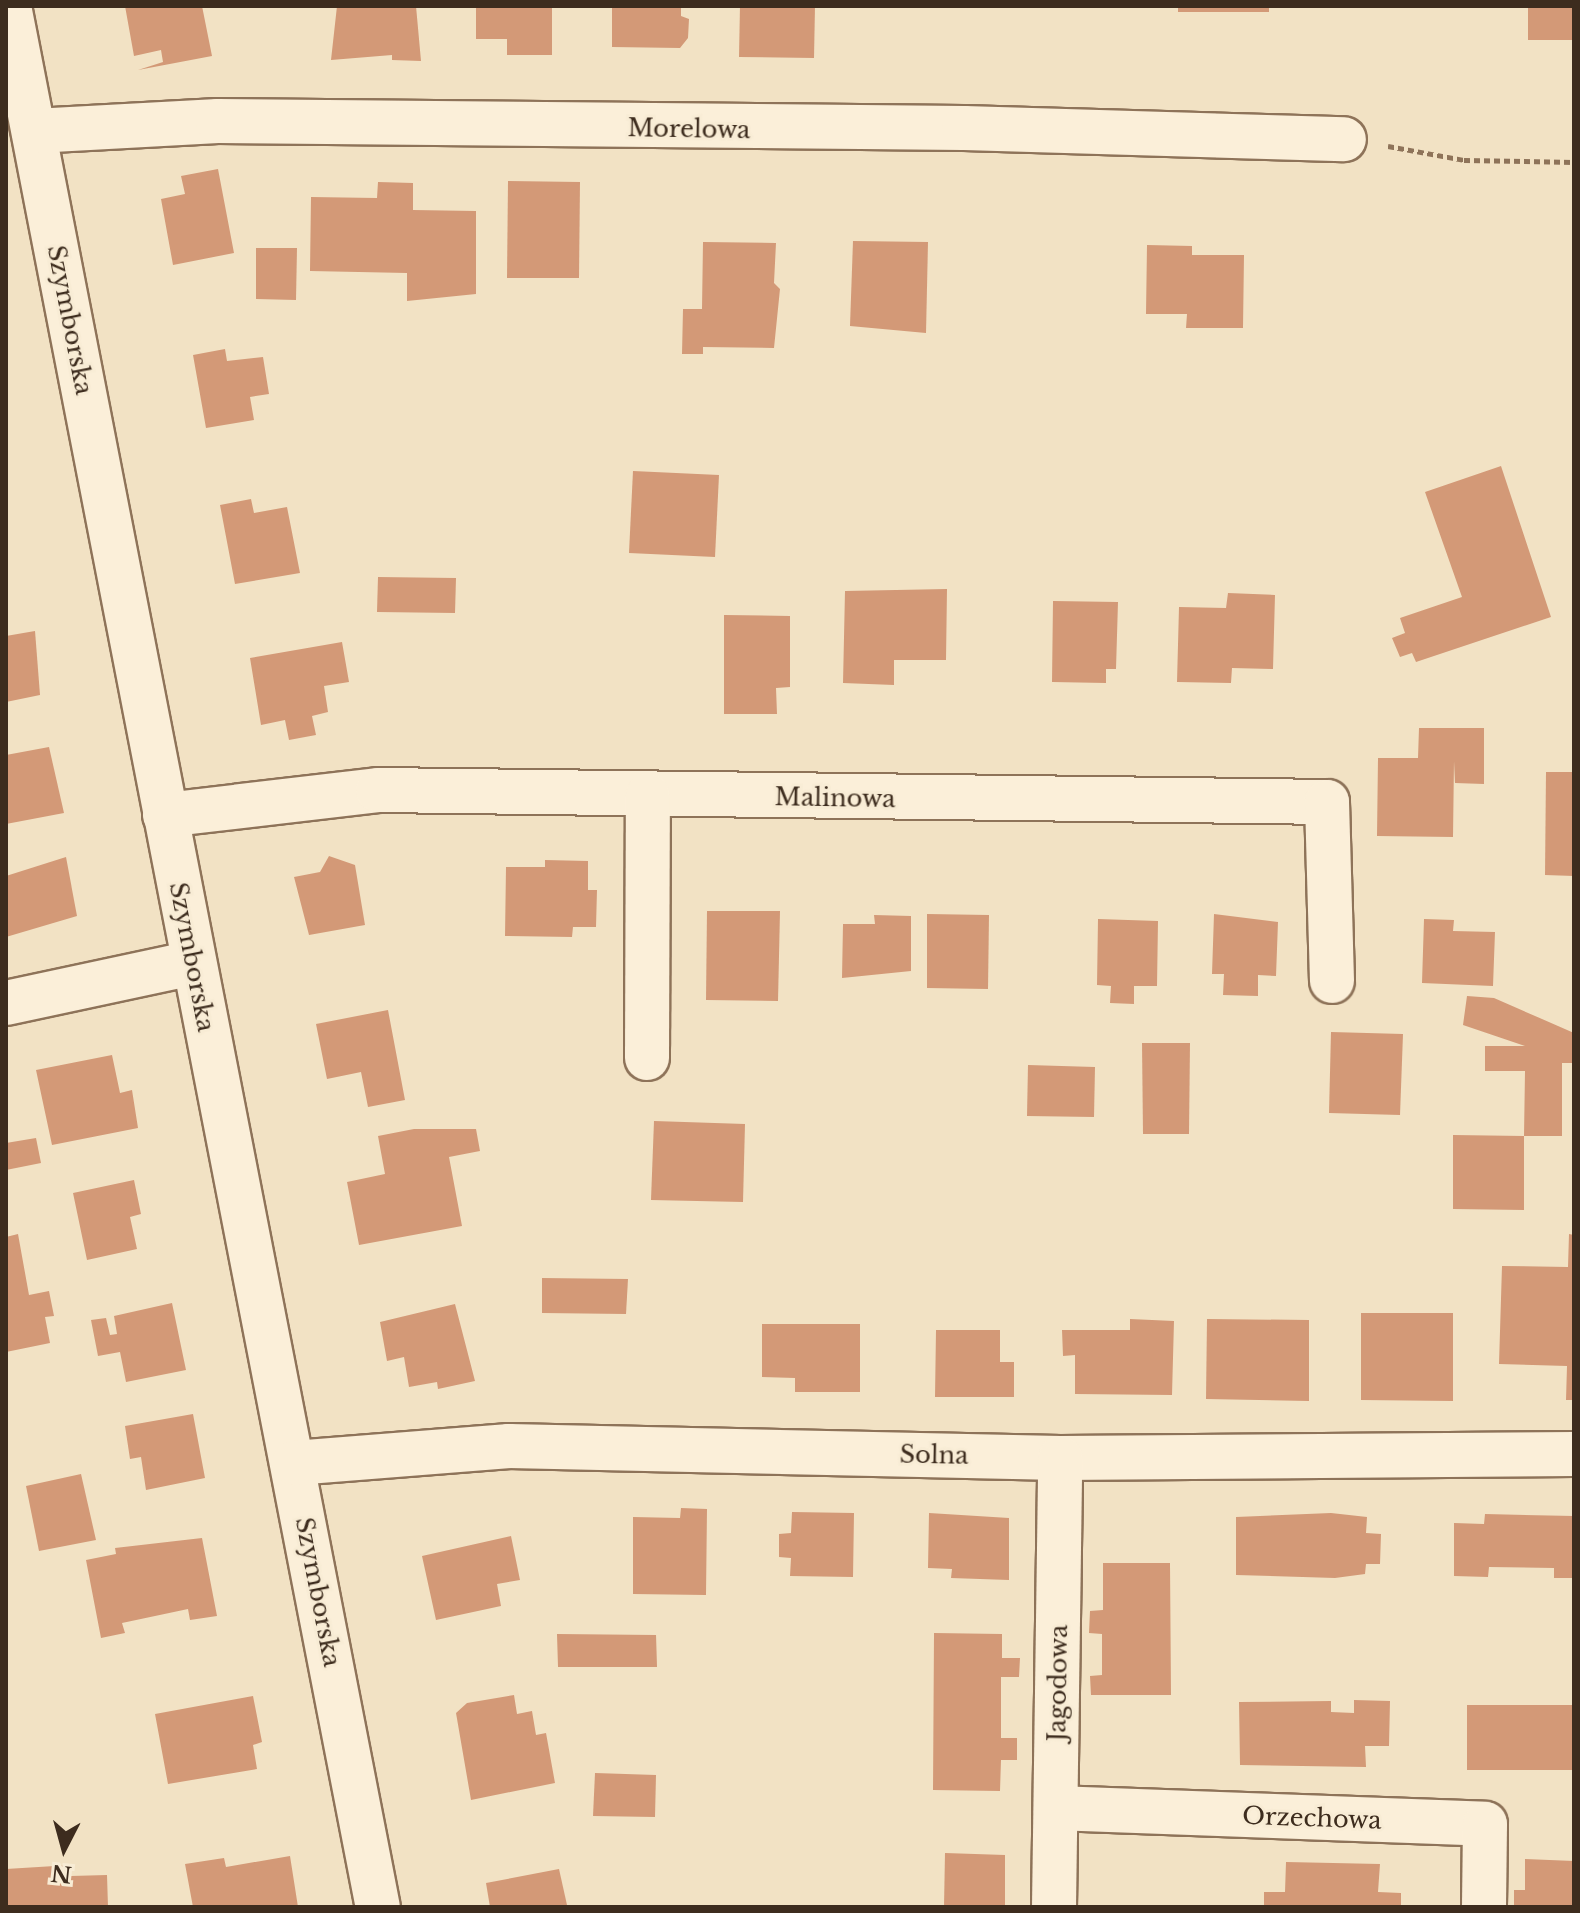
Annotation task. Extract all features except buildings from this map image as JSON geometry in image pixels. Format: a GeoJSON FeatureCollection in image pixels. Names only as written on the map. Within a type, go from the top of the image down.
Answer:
{"type":"FeatureCollection","features":[{"type":"Feature","properties":{"kind":"street","name":"Szymborska"},"geometry":{"type":"LineString","coordinates":[[9,6],[378,1907]]}},
{"type":"Feature","properties":{"kind":"street","name":"Morelowa"},"geometry":{"type":"LineString","coordinates":[[34,131],[218,121],[964,128],[1344,139]]}},
{"type":"Feature","properties":{"kind":"street","name":"Malinowa"},"geometry":{"type":"LineString","coordinates":[[165,815],[378,790],[648,796],[1327,802],[1332,981]]}},
{"type":"Feature","properties":{"kind":"street"},"geometry":{"type":"LineString","coordinates":[[647,1058],[648,796]]}},
{"type":"Feature","properties":{"kind":"street"},"geometry":{"type":"LineString","coordinates":[[6,1003],[193,963]]}},
{"type":"Feature","properties":{"kind":"street","name":"Solna"},"geometry":{"type":"LineString","coordinates":[[294,1463],[509,1446],[1060,1458],[1574,1454]]}},
{"type":"Feature","properties":{"kind":"street","name":"Jagodowa"},"geometry":{"type":"LineString","coordinates":[[1054,1907],[1060,1458]]}},
{"type":"Feature","properties":{"kind":"street","name":"Orzechowa"},"geometry":{"type":"LineString","coordinates":[[1056,1808],[1485,1824],[1484,1907]]}},
{"type":"Feature","properties":{"kind":"path"},"geometry":{"type":"LineString","coordinates":[[1344,139],[1464,160],[1574,162]]}}]}
